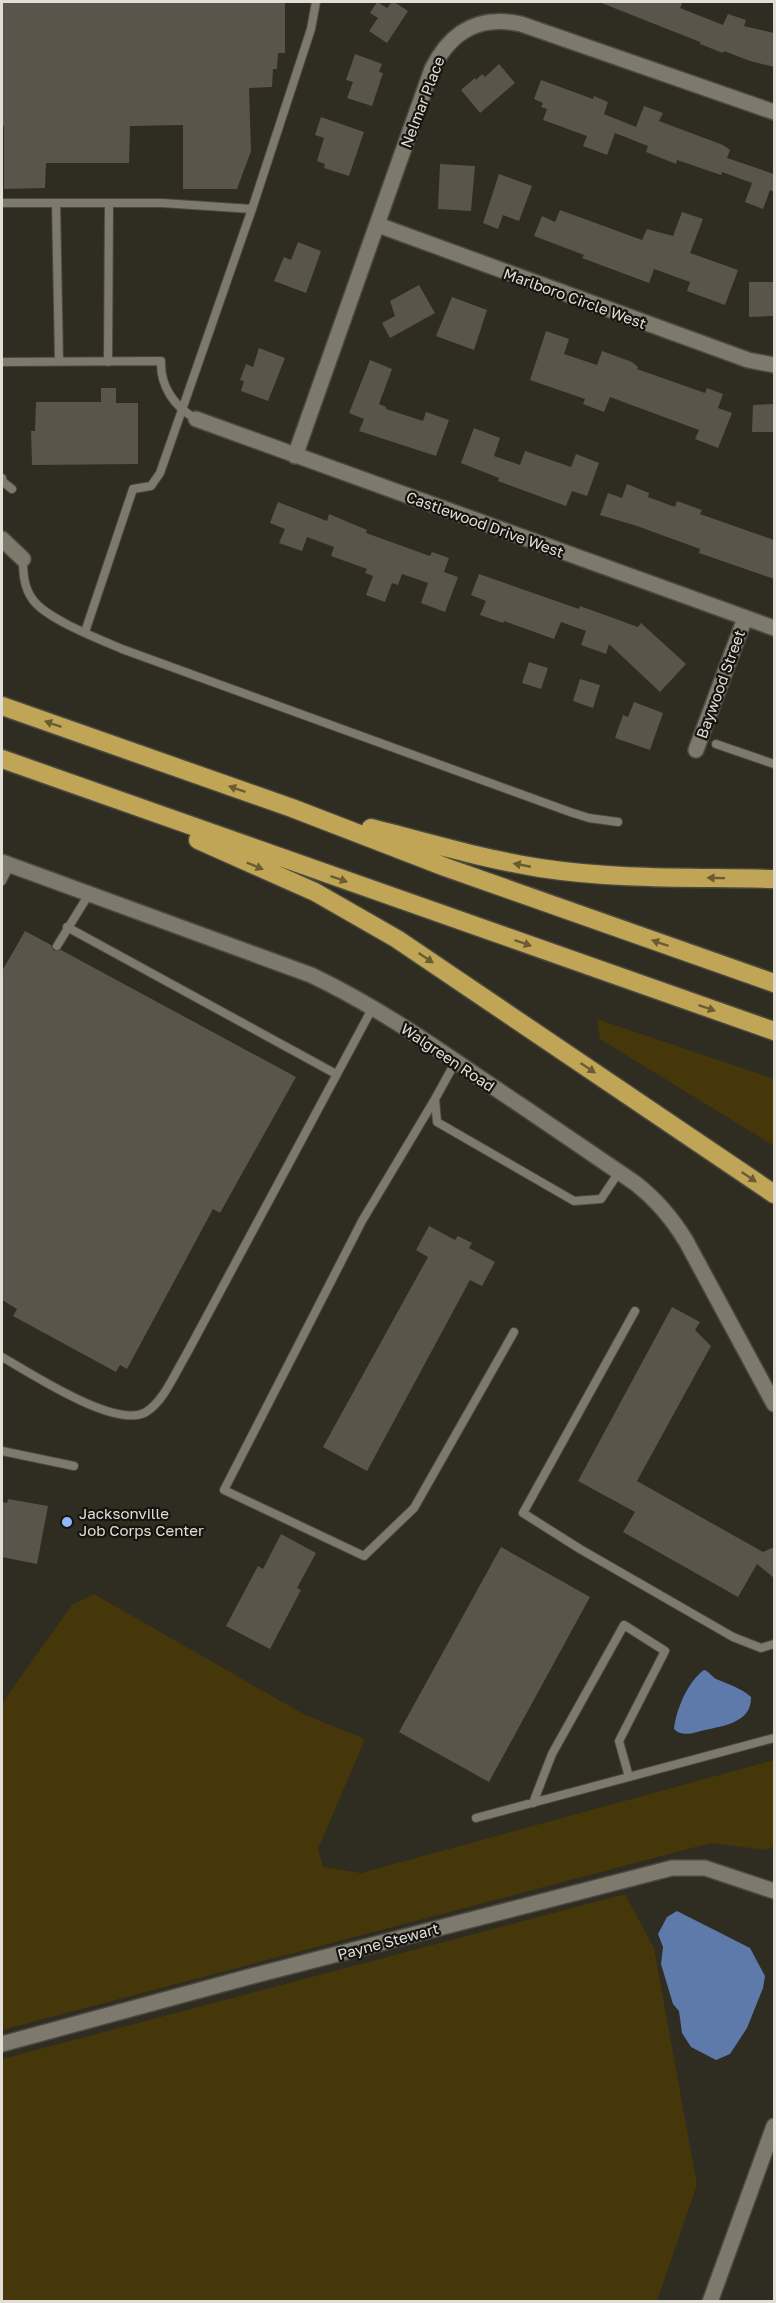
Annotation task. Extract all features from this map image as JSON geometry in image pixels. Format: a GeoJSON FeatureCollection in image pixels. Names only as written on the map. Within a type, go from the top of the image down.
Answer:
{"type":"FeatureCollection","features":[{"type":"Feature","properties":{"kind":"highway"},"geometry":{"type":"LineString","coordinates":[[2,706],[292,808],[445,867],[774,983]]}},
{"type":"Feature","properties":{"kind":"highway"},"geometry":{"type":"LineString","coordinates":[[2,759],[774,1031]]}},
{"type":"Feature","properties":{"kind":"highway"},"geometry":{"type":"LineString","coordinates":[[87,790],[315,892],[380,929],[774,1194]]}},
{"type":"Feature","properties":{"kind":"highway"},"geometry":{"type":"LineString","coordinates":[[292,808],[501,861],[540,868],[614,876],[774,879]]}},
{"type":"Feature","properties":{"kind":"street","name":"Nelmar Place"},"geometry":{"type":"LineString","coordinates":[[295,456],[432,69],[439,55],[451,40],[473,26],[499,21],[521,24],[774,112]]}},
{"type":"Feature","properties":{"kind":"street","name":"Marlboro Circle West"},"geometry":{"type":"LineString","coordinates":[[378,225],[748,360],[774,365]]}},
{"type":"Feature","properties":{"kind":"street","name":"Castlewood Drive West"},"geometry":{"type":"LineString","coordinates":[[196,419],[774,628]]}},
{"type":"Feature","properties":{"kind":"street"},"geometry":{"type":"LineString","coordinates":[[2,539],[23,560]]}},
{"type":"Feature","properties":{"kind":"street","name":"Baywood Street"},"geometry":{"type":"LineString","coordinates":[[696,750],[745,618]]}},
{"type":"Feature","properties":{"kind":"street","name":"Walgreen Road"},"geometry":{"type":"LineString","coordinates":[[6,864],[311,975],[373,1007],[619,1172],[656,1200],[672,1218],[687,1241],[774,1404]]}},
{"type":"Feature","properties":{"kind":"street","name":"Payne Stewart"},"geometry":{"type":"LineString","coordinates":[[2,2044],[263,1973],[672,1868],[705,1868],[774,1891]]}},
{"type":"Feature","properties":{"kind":"street"},"geometry":{"type":"LineString","coordinates":[[710,2301],[774,2126]]}},
{"type":"Feature","properties":{"kind":"lane"},"geometry":{"type":"LineString","coordinates":[[85,632],[133,489],[151,486],[160,472],[252,209],[311,30],[316,2]]}},
{"type":"Feature","properties":{"kind":"lane"},"geometry":{"type":"LineString","coordinates":[[2,203],[162,203],[252,209]]}},
{"type":"Feature","properties":{"kind":"lane"},"geometry":{"type":"LineString","coordinates":[[56,203],[58,362]]}},
{"type":"Feature","properties":{"kind":"lane"},"geometry":{"type":"LineString","coordinates":[[108,362],[109,203]]}},
{"type":"Feature","properties":{"kind":"lane"},"geometry":{"type":"LineString","coordinates":[[2,362],[161,361],[160,372],[170,396],[182,411],[196,419]]}},
{"type":"Feature","properties":{"kind":"lane"},"geometry":{"type":"LineString","coordinates":[[2,478],[12,489]]}},
{"type":"Feature","properties":{"kind":"lane"},"geometry":{"type":"LineString","coordinates":[[23,560],[23,575],[33,600],[44,610],[85,632],[165,667],[570,812],[588,818],[618,822]]}},
{"type":"Feature","properties":{"kind":"lane"},"geometry":{"type":"LineString","coordinates":[[716,744],[774,764]]}},
{"type":"Feature","properties":{"kind":"lane"},"geometry":{"type":"LineString","coordinates":[[2,881],[6,864]]}},
{"type":"Feature","properties":{"kind":"lane"},"geometry":{"type":"LineString","coordinates":[[57,946],[89,894]]}},
{"type":"Feature","properties":{"kind":"lane"},"geometry":{"type":"LineString","coordinates":[[67,927],[336,1074]]}},
{"type":"Feature","properties":{"kind":"lane"},"geometry":{"type":"LineString","coordinates":[[2,1357],[87,1404],[130,1416],[144,1413],[156,1405],[186,1355],[373,1007]]}},
{"type":"Feature","properties":{"kind":"lane"},"geometry":{"type":"LineString","coordinates":[[456,1061],[362,1221],[224,1490],[364,1556],[414,1508],[514,1332]]}},
{"type":"Feature","properties":{"kind":"lane"},"geometry":{"type":"LineString","coordinates":[[435,1099],[437,1122],[574,1201],[601,1199],[619,1172]]}},
{"type":"Feature","properties":{"kind":"lane"},"geometry":{"type":"LineString","coordinates":[[635,1311],[523,1514],[733,1637],[761,1648],[774,1644]]}},
{"type":"Feature","properties":{"kind":"lane"},"geometry":{"type":"LineString","coordinates":[[2,1451],[74,1466]]}},
{"type":"Feature","properties":{"kind":"lane"},"geometry":{"type":"LineString","coordinates":[[533,1803],[552,1754],[624,1625],[665,1650],[620,1741],[628,1777]]}},
{"type":"Feature","properties":{"kind":"lane"},"geometry":{"type":"LineString","coordinates":[[476,1818],[774,1738]]}},
{"type":"Feature","properties":{"kind":"shaded area"},"geometry":{"type":"Polygon","coordinates":[[[597,1019],[774,1079],[774,1146],[600,1039],[597,1019]]]}},
{"type":"Feature","properties":{"kind":"shaded area"},"geometry":{"type":"Polygon","coordinates":[[[94,1594],[305,1715],[365,1739],[318,1849],[323,1867],[361,1873],[774,1760],[774,1846],[766,1850],[711,1843],[2,2030],[2,1703],[72,1605],[94,1594]]]}},
{"type":"Feature","properties":{"kind":"shaded area"},"geometry":{"type":"Polygon","coordinates":[[[625,1894],[654,1948],[697,2185],[657,2301],[2,2301],[2,2059],[625,1894]]]}},
{"type":"Feature","properties":{"kind":"water"},"geometry":{"type":"Polygon","coordinates":[[[704,1670],[716,1679],[734,1686],[751,1697],[747,1712],[728,1724],[693,1733],[677,1732],[674,1729],[680,1705],[688,1688],[704,1670]]]}},
{"type":"Feature","properties":{"kind":"water"},"geometry":{"type":"Polygon","coordinates":[[[677,1911],[750,1948],[765,1976],[763,1988],[747,2028],[730,2054],[716,2060],[691,2047],[682,2033],[679,2011],[673,2004],[661,1964],[663,1947],[658,1934],[667,1917],[677,1911]]]}},
{"type":"Feature","properties":{"kind":"building"},"geometry":{"type":"Polygon","coordinates":[[[2,2],[285,2],[285,53],[278,53],[277,69],[273,69],[272,87],[249,88],[251,151],[237,189],[183,189],[183,125],[130,126],[129,163],[46,163],[45,188],[4,189],[2,2]]]}},
{"type":"Feature","properties":{"kind":"building"},"geometry":{"type":"Polygon","coordinates":[[[377,2],[387,8],[394,2],[408,11],[387,43],[369,31],[378,18],[370,13],[377,2]]]}},
{"type":"Feature","properties":{"kind":"building"},"geometry":{"type":"Polygon","coordinates":[[[599,2],[683,2],[680,8],[723,25],[728,14],[746,20],[744,26],[774,33],[774,67],[724,51],[723,53],[599,2]]]}},
{"type":"Feature","properties":{"kind":"building"},"geometry":{"type":"Polygon","coordinates":[[[355,54],[382,64],[379,72],[383,73],[372,106],[347,98],[353,82],[346,80],[355,54]]]}},
{"type":"Feature","properties":{"kind":"building"},"geometry":{"type":"Polygon","coordinates":[[[499,64],[515,83],[480,113],[461,90],[482,74],[485,77],[499,64]]]}},
{"type":"Feature","properties":{"kind":"building"},"geometry":{"type":"Polygon","coordinates":[[[541,80],[593,99],[594,96],[608,102],[604,114],[636,127],[644,106],[663,113],[659,121],[723,145],[730,150],[727,158],[774,174],[774,192],[770,190],[763,209],[745,202],[752,183],[677,160],[676,164],[646,152],[648,146],[615,133],[607,155],[583,146],[587,136],[543,120],[547,109],[541,107],[543,103],[534,99],[541,80]]]}},
{"type":"Feature","properties":{"kind":"building"},"geometry":{"type":"Polygon","coordinates":[[[321,117],[364,132],[349,176],[324,168],[325,164],[317,161],[324,138],[315,135],[321,117]]]}},
{"type":"Feature","properties":{"kind":"building"},"geometry":{"type":"Polygon","coordinates":[[[440,164],[475,166],[471,211],[438,209],[440,164]]]}},
{"type":"Feature","properties":{"kind":"building"},"geometry":{"type":"Polygon","coordinates":[[[499,174],[532,186],[519,221],[503,215],[498,229],[483,223],[499,174]]]}},
{"type":"Feature","properties":{"kind":"building"},"geometry":{"type":"Polygon","coordinates":[[[560,210],[642,240],[647,229],[673,236],[682,212],[703,219],[690,253],[738,270],[725,305],[687,291],[690,282],[654,269],[649,283],[582,258],[584,255],[534,236],[542,216],[555,222],[560,210]]]}},
{"type":"Feature","properties":{"kind":"building"},"geometry":{"type":"Polygon","coordinates":[[[298,242],[321,251],[306,293],[274,281],[284,257],[291,260],[298,242]]]}},
{"type":"Feature","properties":{"kind":"building"},"geometry":{"type":"Polygon","coordinates":[[[749,282],[774,282],[774,316],[749,317],[749,282]]]}},
{"type":"Feature","properties":{"kind":"building"},"geometry":{"type":"Polygon","coordinates":[[[419,285],[435,313],[390,338],[382,323],[395,316],[390,301],[419,285]]]}},
{"type":"Feature","properties":{"kind":"building"},"geometry":{"type":"Polygon","coordinates":[[[452,297],[487,310],[474,350],[436,336],[452,297]]]}},
{"type":"Feature","properties":{"kind":"building"},"geometry":{"type":"Polygon","coordinates":[[[546,331],[569,339],[564,354],[597,365],[602,351],[632,362],[638,367],[637,369],[705,393],[707,388],[723,394],[718,408],[732,413],[718,448],[695,439],[699,430],[610,397],[604,412],[583,404],[585,399],[530,380],[546,331]]]}},
{"type":"Feature","properties":{"kind":"building"},"geometry":{"type":"Polygon","coordinates":[[[259,348],[285,358],[268,401],[241,391],[244,381],[240,380],[246,364],[253,367],[259,348]]]}},
{"type":"Feature","properties":{"kind":"building"},"geometry":{"type":"Polygon","coordinates":[[[370,360],[392,369],[379,404],[386,409],[423,421],[426,412],[449,420],[436,456],[359,431],[364,419],[349,413],[370,360]]]}},
{"type":"Feature","properties":{"kind":"building"},"geometry":{"type":"Polygon","coordinates":[[[101,388],[116,388],[116,403],[138,403],[138,464],[32,465],[31,431],[35,431],[36,402],[101,402],[101,388]]]}},
{"type":"Feature","properties":{"kind":"building"},"geometry":{"type":"Polygon","coordinates":[[[774,404],[774,432],[752,432],[753,405],[774,404]]]}},
{"type":"Feature","properties":{"kind":"building"},"geometry":{"type":"Polygon","coordinates":[[[474,428],[500,438],[494,456],[520,465],[525,451],[571,467],[576,454],[599,463],[587,496],[572,491],[566,506],[498,481],[499,478],[461,463],[474,428]]]}},
{"type":"Feature","properties":{"kind":"building"},"geometry":{"type":"Polygon","coordinates":[[[627,484],[649,493],[648,497],[675,507],[677,501],[702,510],[700,514],[774,540],[774,579],[699,553],[700,549],[600,515],[608,493],[622,498],[627,484]]]}},
{"type":"Feature","properties":{"kind":"building"},"geometry":{"type":"Polygon","coordinates":[[[278,502],[327,521],[329,514],[367,530],[366,533],[430,556],[432,552],[449,558],[444,572],[458,577],[445,612],[421,603],[428,583],[402,574],[398,585],[392,583],[385,602],[366,595],[373,576],[365,573],[367,569],[331,556],[334,547],[307,537],[302,551],[279,543],[285,529],[270,523],[278,502]]]}},
{"type":"Feature","properties":{"kind":"building"},"geometry":{"type":"Polygon","coordinates":[[[479,574],[638,627],[641,623],[686,664],[660,692],[609,644],[606,654],[581,645],[586,631],[561,622],[554,639],[480,615],[486,601],[471,595],[479,574]]]}},
{"type":"Feature","properties":{"kind":"building"},"geometry":{"type":"Polygon","coordinates":[[[529,662],[548,668],[541,689],[522,683],[529,662]]]}},
{"type":"Feature","properties":{"kind":"building"},"geometry":{"type":"Polygon","coordinates":[[[580,679],[600,685],[593,708],[573,701],[580,679]]]}},
{"type":"Feature","properties":{"kind":"building"},"geometry":{"type":"Polygon","coordinates":[[[634,702],[663,713],[650,750],[615,738],[623,715],[628,717],[634,702]]]}},
{"type":"Feature","properties":{"kind":"building"},"geometry":{"type":"Polygon","coordinates":[[[25,931],[51,945],[54,951],[61,950],[296,1077],[220,1213],[213,1209],[127,1369],[120,1365],[116,1372],[13,1316],[17,1309],[2,1300],[2,971],[25,931]]]}},
{"type":"Feature","properties":{"kind":"building"},"geometry":{"type":"Polygon","coordinates":[[[429,1226],[455,1240],[458,1236],[472,1243],[469,1248],[495,1262],[482,1286],[470,1280],[367,1471],[323,1447],[428,1257],[416,1250],[429,1226]]]}},
{"type":"Feature","properties":{"kind":"building"},"geometry":{"type":"Polygon","coordinates":[[[672,1307],[700,1322],[695,1330],[711,1346],[637,1481],[763,1552],[774,1547],[774,1578],[757,1564],[738,1597],[623,1532],[635,1512],[578,1481],[672,1307]]]}},
{"type":"Feature","properties":{"kind":"building"},"geometry":{"type":"Polygon","coordinates":[[[8,1499],[48,1506],[37,1564],[2,1557],[2,1502],[7,1503],[8,1499]]]}},
{"type":"Feature","properties":{"kind":"building"},"geometry":{"type":"Polygon","coordinates":[[[281,1534],[316,1553],[297,1588],[301,1590],[270,1649],[226,1626],[258,1566],[263,1569],[281,1534]]]}},
{"type":"Feature","properties":{"kind":"building"},"geometry":{"type":"Polygon","coordinates":[[[501,1547],[590,1597],[489,1782],[399,1732],[501,1547]]]}},
{"type":"Feature","properties":{"kind":"place","name":"Jacksonville Job Corps Center"},"geometry":{"type":"Point","coordinates":[67,1522]}}]}
